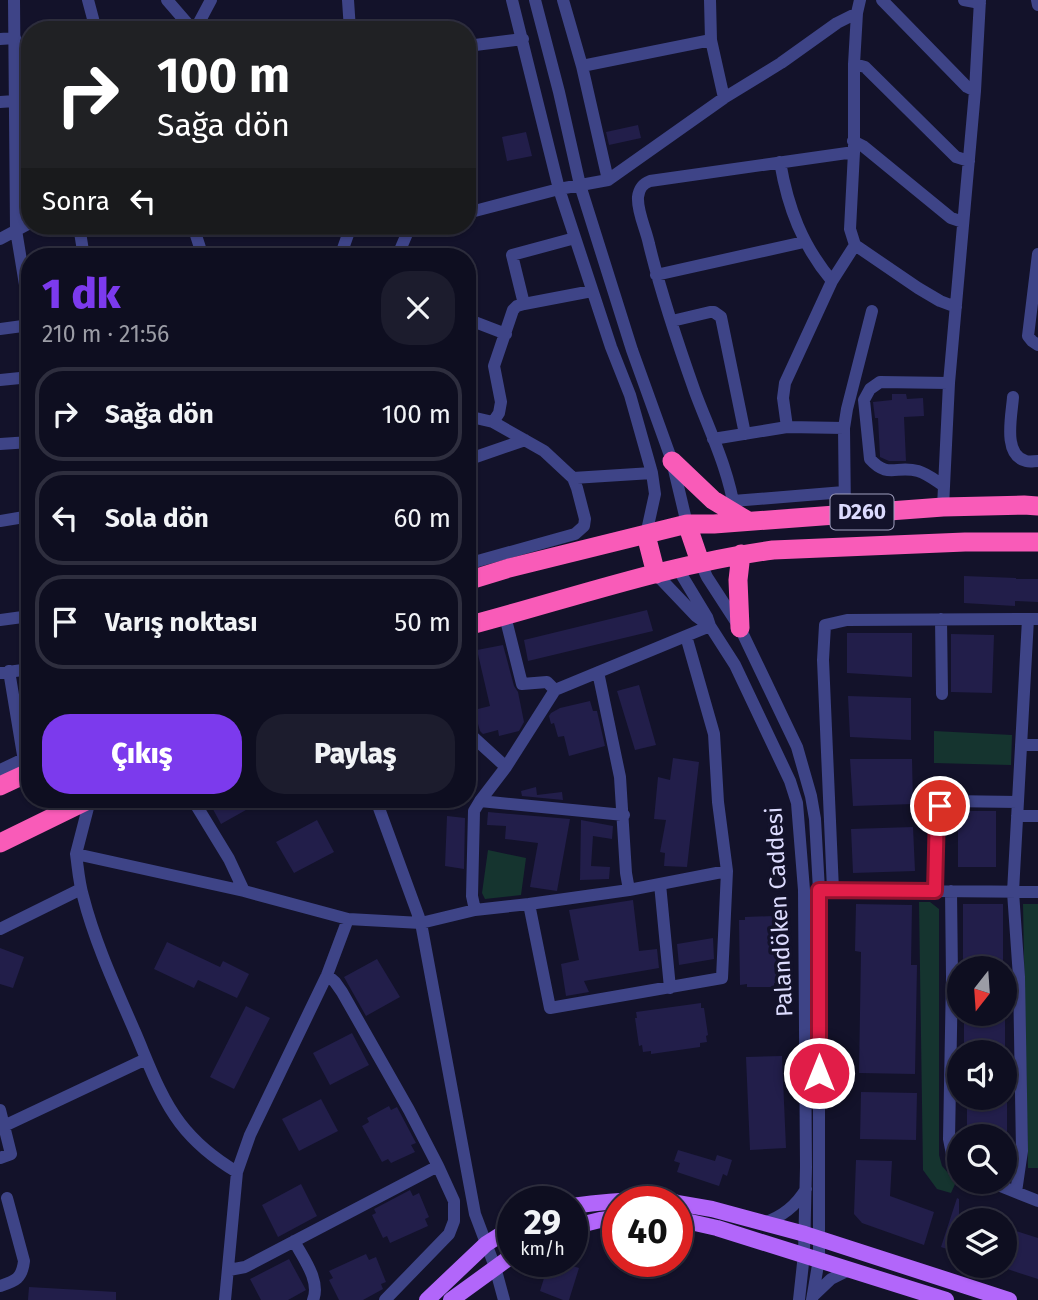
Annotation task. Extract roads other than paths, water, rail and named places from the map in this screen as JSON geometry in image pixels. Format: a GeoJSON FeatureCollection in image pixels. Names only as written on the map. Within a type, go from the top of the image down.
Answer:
{"type":"FeatureCollection","features":[{"type":"Feature","properties":{"kind":"highway"},"geometry":{"type":"LineString","coordinates":[[672,461],[713,500],[739,512]]}},
{"type":"Feature","properties":{"kind":"highway","name":"D260"},"geometry":{"type":"LineString","coordinates":[[476,578],[739,512],[845,513],[943,507],[1038,506]]}},
{"type":"Feature","properties":{"kind":"highway"},"geometry":{"type":"LineString","coordinates":[[687,524],[699,562]]}},
{"type":"Feature","properties":{"kind":"highway"},"geometry":{"type":"LineString","coordinates":[[646,535],[656,575]]}},
{"type":"Feature","properties":{"kind":"highway","name":"D260"},"geometry":{"type":"LineString","coordinates":[[476,624],[625,581],[741,554],[787,549],[1038,542]]}},
{"type":"Feature","properties":{"kind":"highway"},"geometry":{"type":"LineString","coordinates":[[740,628],[738,580],[741,554]]}},
{"type":"Feature","properties":{"kind":"highway"},"geometry":{"type":"LineString","coordinates":[[0,786],[21,770]]}},
{"type":"Feature","properties":{"kind":"highway"},"geometry":{"type":"LineString","coordinates":[[0,843],[72,808]]}},
{"type":"Feature","properties":{"kind":"main road"},"geometry":{"type":"LineString","coordinates":[[693,1205],[812,1237],[1009,1300]]}},
{"type":"Feature","properties":{"kind":"main road"},"geometry":{"type":"LineString","coordinates":[[693,1223],[946,1300]]}},
{"type":"Feature","properties":{"kind":"main road"},"geometry":{"type":"LineString","coordinates":[[426,1300],[486,1244],[497,1237]]}},
{"type":"Feature","properties":{"kind":"main road"},"geometry":{"type":"LineString","coordinates":[[450,1300],[495,1267]]}},
{"type":"Feature","properties":{"kind":"street"},"geometry":{"type":"LineString","coordinates":[[14,0],[16,230],[21,260]]}},
{"type":"Feature","properties":{"kind":"street"},"geometry":{"type":"LineString","coordinates":[[88,0],[94,21]]}},
{"type":"Feature","properties":{"kind":"street"},"geometry":{"type":"LineString","coordinates":[[167,0],[186,21]]}},
{"type":"Feature","properties":{"kind":"street"},"geometry":{"type":"LineString","coordinates":[[199,21],[211,0]]}},
{"type":"Feature","properties":{"kind":"street"},"geometry":{"type":"LineString","coordinates":[[348,0],[349,21]]}},
{"type":"Feature","properties":{"kind":"street"},"geometry":{"type":"LineString","coordinates":[[512,0],[559,189],[611,347],[630,395],[652,473],[655,494],[646,535]]}},
{"type":"Feature","properties":{"kind":"street"},"geometry":{"type":"LineString","coordinates":[[535,0],[580,185],[632,350],[672,461],[687,524]]}},
{"type":"Feature","properties":{"kind":"street"},"geometry":{"type":"LineString","coordinates":[[563,0],[582,66],[608,180]]}},
{"type":"Feature","properties":{"kind":"street"},"geometry":{"type":"LineString","coordinates":[[710,0],[711,40],[724,98]]}},
{"type":"Feature","properties":{"kind":"street"},"geometry":{"type":"LineString","coordinates":[[882,0],[967,87],[975,91]]}},
{"type":"Feature","properties":{"kind":"street"},"geometry":{"type":"LineString","coordinates":[[943,507],[949,383],[975,91],[980,1],[964,0]]}},
{"type":"Feature","properties":{"kind":"street"},"geometry":{"type":"LineString","coordinates":[[859,6],[854,64],[850,229],[855,245],[918,288],[956,307]]}},
{"type":"Feature","properties":{"kind":"street"},"geometry":{"type":"LineString","coordinates":[[476,211],[559,189],[608,180],[724,98],[781,63],[859,6]]}},
{"type":"Feature","properties":{"kind":"street"},"geometry":{"type":"LineString","coordinates":[[0,39],[15,38]]}},
{"type":"Feature","properties":{"kind":"street"},"geometry":{"type":"LineString","coordinates":[[476,45],[523,39]]}},
{"type":"Feature","properties":{"kind":"street"},"geometry":{"type":"LineString","coordinates":[[582,66],[711,40]]}},
{"type":"Feature","properties":{"kind":"street"},"geometry":{"type":"LineString","coordinates":[[854,64],[865,66],[956,157],[968,161]]}},
{"type":"Feature","properties":{"kind":"street"},"geometry":{"type":"LineString","coordinates":[[0,102],[21,99]]}},
{"type":"Feature","properties":{"kind":"street"},"geometry":{"type":"LineString","coordinates":[[844,492],[739,512],[656,275],[638,201],[640,190],[650,181],[780,162],[863,146],[951,218],[963,222]]}},
{"type":"Feature","properties":{"kind":"street"},"geometry":{"type":"LineString","coordinates":[[780,162],[791,210],[804,242],[832,281]]}},
{"type":"Feature","properties":{"kind":"street"},"geometry":{"type":"LineString","coordinates":[[0,239],[21,228]]}},
{"type":"Feature","properties":{"kind":"street"},"geometry":{"type":"LineString","coordinates":[[524,304],[512,255],[575,238]]}},
{"type":"Feature","properties":{"kind":"street"},"geometry":{"type":"LineString","coordinates":[[656,275],[804,242]]}},
{"type":"Feature","properties":{"kind":"street"},"geometry":{"type":"LineString","coordinates":[[787,427],[783,398],[785,383],[832,281],[855,245]]}},
{"type":"Feature","properties":{"kind":"street"},"geometry":{"type":"LineString","coordinates":[[1038,254],[1028,336],[1038,345]]}},
{"type":"Feature","properties":{"kind":"street"},"geometry":{"type":"LineString","coordinates":[[493,422],[499,413],[501,402],[494,366],[513,310],[524,304],[592,291]]}},
{"type":"Feature","properties":{"kind":"street"},"geometry":{"type":"LineString","coordinates":[[845,513],[844,428],[872,311]]}},
{"type":"Feature","properties":{"kind":"street"},"geometry":{"type":"LineString","coordinates":[[672,321],[709,312],[721,317],[746,434]]}},
{"type":"Feature","properties":{"kind":"street"},"geometry":{"type":"LineString","coordinates":[[476,322],[506,334]]}},
{"type":"Feature","properties":{"kind":"street"},"geometry":{"type":"LineString","coordinates":[[0,329],[21,326]]}},
{"type":"Feature","properties":{"kind":"street"},"geometry":{"type":"LineString","coordinates":[[0,380],[21,378]]}},
{"type":"Feature","properties":{"kind":"street"},"geometry":{"type":"LineString","coordinates":[[944,486],[916,470],[883,470],[876,466],[870,459],[864,400],[870,389],[880,382],[949,383]]}},
{"type":"Feature","properties":{"kind":"street"},"geometry":{"type":"LineString","coordinates":[[1013,397],[1011,446],[1020,458],[1038,461]]}},
{"type":"Feature","properties":{"kind":"street"},"geometry":{"type":"LineString","coordinates":[[476,418],[493,422],[544,450],[573,478],[585,519],[579,532],[476,561]]}},
{"type":"Feature","properties":{"kind":"street"},"geometry":{"type":"LineString","coordinates":[[713,439],[787,427],[844,428]]}},
{"type":"Feature","properties":{"kind":"street"},"geometry":{"type":"LineString","coordinates":[[476,457],[525,440]]}},
{"type":"Feature","properties":{"kind":"street"},"geometry":{"type":"LineString","coordinates":[[0,444],[21,443]]}},
{"type":"Feature","properties":{"kind":"street"},"geometry":{"type":"LineString","coordinates":[[573,478],[652,473]]}},
{"type":"Feature","properties":{"kind":"street"},"geometry":{"type":"LineString","coordinates":[[0,521],[21,518]]}},
{"type":"Feature","properties":{"kind":"street","name":"Palandöken Caddesi"},"geometry":{"type":"LineString","coordinates":[[699,562],[740,628],[797,747],[815,819],[819,890],[812,1298]]}},
{"type":"Feature","properties":{"kind":"street","name":"Palandöken Caddesi"},"geometry":{"type":"LineString","coordinates":[[678,569],[707,617],[709,626]]}},
{"type":"Feature","properties":{"kind":"street","name":"Palandöken Caddesi"},"geometry":{"type":"LineString","coordinates":[[656,575],[721,641],[735,665],[797,803],[804,890],[806,1188],[812,1237]]}},
{"type":"Feature","properties":{"kind":"street"},"geometry":{"type":"LineString","coordinates":[[505,616],[522,684],[547,682],[555,690]]}},
{"type":"Feature","properties":{"kind":"street"},"geometry":{"type":"LineString","coordinates":[[0,620],[21,617]]}},
{"type":"Feature","properties":{"kind":"street"},"geometry":{"type":"LineString","coordinates":[[941,619],[942,694]]}},
{"type":"Feature","properties":{"kind":"street"},"geometry":{"type":"LineString","coordinates":[[834,890],[823,660],[825,625],[847,620],[1033,619],[1031,681],[1021,745],[1013,892],[1022,1151],[1017,1185]]}},
{"type":"Feature","properties":{"kind":"street"},"geometry":{"type":"LineString","coordinates":[[476,808],[506,767],[555,690],[709,626]]}},
{"type":"Feature","properties":{"kind":"street"},"geometry":{"type":"LineString","coordinates":[[721,641],[740,628]]}},
{"type":"Feature","properties":{"kind":"street"},"geometry":{"type":"LineString","coordinates":[[528,904],[550,1008],[723,978],[727,871],[718,802],[715,734],[686,636]]}},
{"type":"Feature","properties":{"kind":"street"},"geometry":{"type":"LineString","coordinates":[[21,669],[3,669],[21,738]]}},
{"type":"Feature","properties":{"kind":"street"},"geometry":{"type":"LineString","coordinates":[[598,672],[620,777],[629,890]]}},
{"type":"Feature","properties":{"kind":"street"},"geometry":{"type":"LineString","coordinates":[[476,740],[506,767]]}},
{"type":"Feature","properties":{"kind":"street"},"geometry":{"type":"LineString","coordinates":[[1021,745],[1038,745]]}},
{"type":"Feature","properties":{"kind":"street"},"geometry":{"type":"LineString","coordinates":[[0,769],[21,766]]}},
{"type":"Feature","properties":{"kind":"street"},"geometry":{"type":"LineString","coordinates":[[480,801],[624,815]]}},
{"type":"Feature","properties":{"kind":"street"},"geometry":{"type":"LineString","coordinates":[[935,891],[937,811],[940,806],[947,801],[1018,802]]}},
{"type":"Feature","properties":{"kind":"street"},"geometry":{"type":"LineString","coordinates":[[87,808],[76,854],[81,889],[104,958],[146,1059],[170,1108],[212,1157],[237,1172]]}},
{"type":"Feature","properties":{"kind":"street"},"geometry":{"type":"LineString","coordinates":[[198,808],[229,859],[244,891]]}},
{"type":"Feature","properties":{"kind":"street"},"geometry":{"type":"LineString","coordinates":[[379,808],[421,923],[475,1214],[504,1300]]}},
{"type":"Feature","properties":{"kind":"street"},"geometry":{"type":"LineString","coordinates":[[475,910],[472,896],[476,808]]}},
{"type":"Feature","properties":{"kind":"street"},"geometry":{"type":"LineString","coordinates":[[1017,816],[1038,816]]}},
{"type":"Feature","properties":{"kind":"street"},"geometry":{"type":"LineString","coordinates":[[76,854],[244,891],[348,919],[421,923],[475,910],[629,890],[727,871]]}},
{"type":"Feature","properties":{"kind":"street"},"geometry":{"type":"LineString","coordinates":[[660,884],[670,988]]}},
{"type":"Feature","properties":{"kind":"street"},"geometry":{"type":"LineString","coordinates":[[0,929],[81,889]]}},
{"type":"Feature","properties":{"kind":"street"},"geometry":{"type":"LineString","coordinates":[[804,890],[1038,892]]}},
{"type":"Feature","properties":{"kind":"street"},"geometry":{"type":"LineString","coordinates":[[951,891],[954,956]]}},
{"type":"Feature","properties":{"kind":"street"},"geometry":{"type":"LineString","coordinates":[[225,1300],[237,1172],[250,1135],[327,975],[348,919]]}},
{"type":"Feature","properties":{"kind":"street"},"geometry":{"type":"LineString","coordinates":[[327,975],[342,992],[409,1110],[454,1201],[452,1228],[445,1239],[386,1300]]}},
{"type":"Feature","properties":{"kind":"street"},"geometry":{"type":"LineString","coordinates":[[4,1126],[146,1059]]}},
{"type":"Feature","properties":{"kind":"street"},"geometry":{"type":"LineString","coordinates":[[0,1111],[11,1154],[0,1158]]}},
{"type":"Feature","properties":{"kind":"street"},"geometry":{"type":"LineString","coordinates":[[229,1270],[241,1269],[438,1166]]}},
{"type":"Feature","properties":{"kind":"street"},"geometry":{"type":"LineString","coordinates":[[764,1223],[795,1205],[806,1188]]}},
{"type":"Feature","properties":{"kind":"street"},"geometry":{"type":"LineString","coordinates":[[1017,1192],[1038,1201]]}},
{"type":"Feature","properties":{"kind":"street"},"geometry":{"type":"LineString","coordinates":[[6,1300],[1,1284],[16,1281],[24,1261],[7,1198]]}},
{"type":"Feature","properties":{"kind":"street"},"geometry":{"type":"LineString","coordinates":[[294,1241],[315,1282],[313,1300]]}},
{"type":"Feature","properties":{"kind":"street","name":"Palandöken Caddesi"},"geometry":{"type":"LineString","coordinates":[[799,1300],[812,1257]]}},
{"type":"Feature","properties":{"kind":"street"},"geometry":{"type":"LineString","coordinates":[[812,1298],[831,1279],[851,1269]]}}]}
